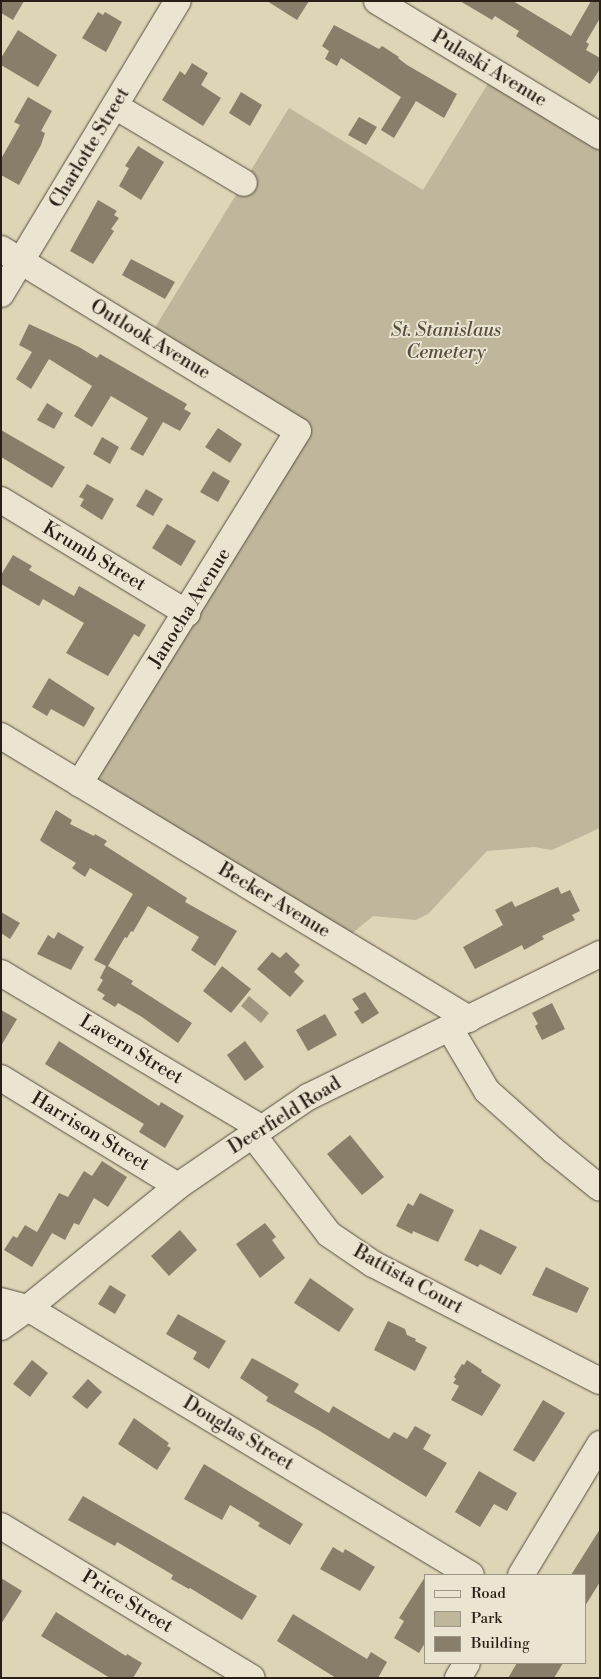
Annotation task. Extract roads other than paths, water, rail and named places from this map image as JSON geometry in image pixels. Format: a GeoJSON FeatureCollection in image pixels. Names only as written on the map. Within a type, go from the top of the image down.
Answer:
{"type":"FeatureCollection","features":[{"type":"Feature","properties":{"kind":"street","name":"Charlotte Street"},"geometry":{"type":"LineString","coordinates":[[1,294],[11,255],[115,106],[178,1]]}},
{"type":"Feature","properties":{"kind":"street","name":"Pulaski Avenue"},"geometry":{"type":"LineString","coordinates":[[378,1],[600,136]]}},
{"type":"Feature","properties":{"kind":"street"},"geometry":{"type":"LineString","coordinates":[[115,106],[244,183]]}},
{"type":"Feature","properties":{"kind":"street","name":"Outlook Avenue"},"geometry":{"type":"LineString","coordinates":[[11,255],[298,431]]}},
{"type":"Feature","properties":{"kind":"street","name":"Janocha Avenue"},"geometry":{"type":"LineString","coordinates":[[79,784],[187,613],[298,431]]}},
{"type":"Feature","properties":{"kind":"street","name":"Krumb Street"},"geometry":{"type":"LineString","coordinates":[[1,500],[187,613]]}},
{"type":"Feature","properties":{"kind":"street","name":"Becker Avenue"},"geometry":{"type":"LineString","coordinates":[[1,736],[459,1024]]}},
{"type":"Feature","properties":{"kind":"street","name":"Deerfield Road"},"geometry":{"type":"LineString","coordinates":[[1,1327],[28,1308],[178,1186],[308,1098],[600,954]]}},
{"type":"Feature","properties":{"kind":"street","name":"Lavern Street"},"geometry":{"type":"LineString","coordinates":[[1,973],[257,1131]]}},
{"type":"Feature","properties":{"kind":"street"},"geometry":{"type":"LineString","coordinates":[[459,1024],[487,1091],[553,1150],[600,1188]]}},
{"type":"Feature","properties":{"kind":"street","name":"Harrison Street"},"geometry":{"type":"LineString","coordinates":[[1,1078],[178,1186]]}},
{"type":"Feature","properties":{"kind":"street","name":"Battista Court"},"geometry":{"type":"LineString","coordinates":[[257,1131],[329,1234],[373,1264],[600,1381]]}},
{"type":"Feature","properties":{"kind":"street","name":"Douglas Street"},"geometry":{"type":"LineString","coordinates":[[1,1301],[28,1308],[469,1574]]}},
{"type":"Feature","properties":{"kind":"street"},"geometry":{"type":"LineString","coordinates":[[522,1574],[600,1444]]}},
{"type":"Feature","properties":{"kind":"street","name":"Price Street"},"geometry":{"type":"LineString","coordinates":[[1,1526],[252,1678]]}},
{"type":"Feature","properties":{"kind":"street"},"geometry":{"type":"LineString","coordinates":[[458,1678],[466,1664]]}},
{"type":"Feature","properties":{"kind":"park label","name":"St. Stanislaus Cemetery"},"geometry":{"type":"Point","coordinates":[446,342]}}]}
